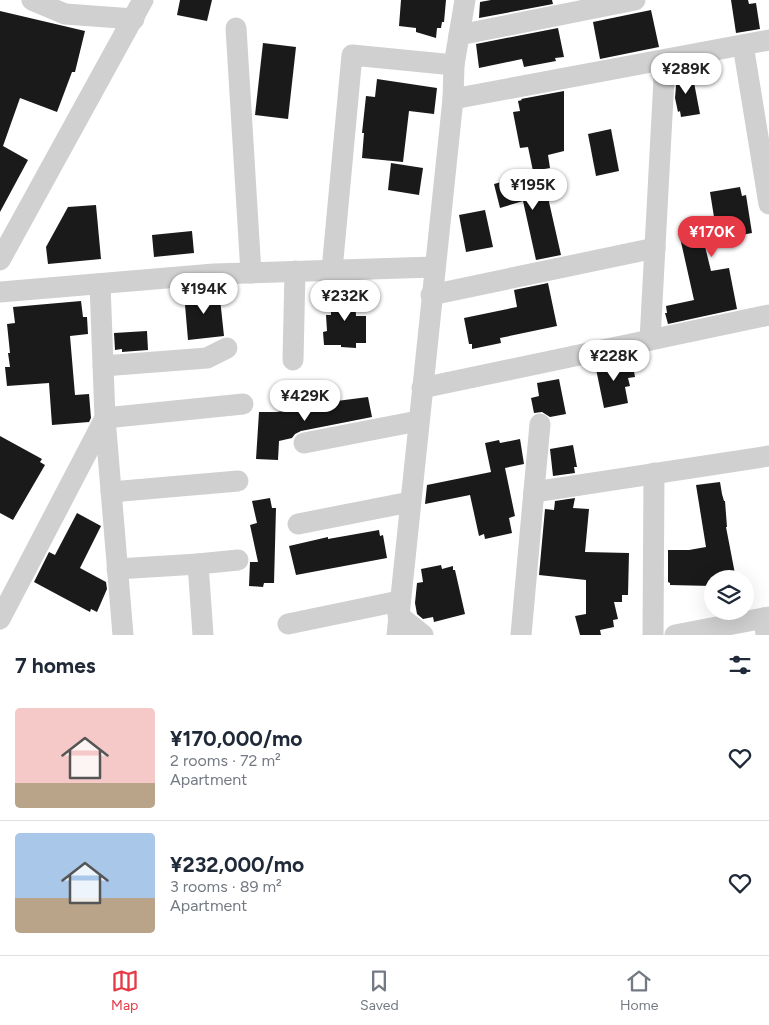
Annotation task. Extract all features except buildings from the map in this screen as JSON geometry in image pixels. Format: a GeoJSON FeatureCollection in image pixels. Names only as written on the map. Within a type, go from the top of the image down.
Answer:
{"type":"FeatureCollection","features":[{"type":"Feature","properties":{"kind":"street"},"geometry":{"type":"LineString","coordinates":[[32,0],[65,14],[139,9]]}},
{"type":"Feature","properties":{"kind":"street"},"geometry":{"type":"LineString","coordinates":[[398,617],[453,99],[454,66],[465,0]]}},
{"type":"Feature","properties":{"kind":"street"},"geometry":{"type":"LineString","coordinates":[[459,35],[635,0]]}},
{"type":"Feature","properties":{"kind":"street"},"geometry":{"type":"LineString","coordinates":[[0,260],[139,9]]}},
{"type":"Feature","properties":{"kind":"street"},"geometry":{"type":"LineString","coordinates":[[236,28],[251,273]]}},
{"type":"Feature","properties":{"kind":"street"},"geometry":{"type":"LineString","coordinates":[[453,99],[769,40]]}},
{"type":"Feature","properties":{"kind":"street"},"geometry":{"type":"LineString","coordinates":[[743,45],[769,204]]}},
{"type":"Feature","properties":{"kind":"street"},"geometry":{"type":"LineString","coordinates":[[332,270],[352,55],[454,66]]}},
{"type":"Feature","properties":{"kind":"street"},"geometry":{"type":"LineString","coordinates":[[650,340],[665,60]]}},
{"type":"Feature","properties":{"kind":"street"},"geometry":{"type":"LineString","coordinates":[[432,294],[655,248]]}},
{"type":"Feature","properties":{"kind":"street"},"geometry":{"type":"LineString","coordinates":[[0,292],[214,274],[434,267]]}},
{"type":"Feature","properties":{"kind":"street"},"geometry":{"type":"LineString","coordinates":[[293,360],[295,271]]}},
{"type":"Feature","properties":{"kind":"street"},"geometry":{"type":"LineString","coordinates":[[100,284],[105,418],[123,635]]}},
{"type":"Feature","properties":{"kind":"street"},"geometry":{"type":"LineString","coordinates":[[422,388],[769,315]]}},
{"type":"Feature","properties":{"kind":"street"},"geometry":{"type":"LineString","coordinates":[[103,366],[207,358],[227,348]]}},
{"type":"Feature","properties":{"kind":"street"},"geometry":{"type":"LineString","coordinates":[[105,418],[243,404]]}},
{"type":"Feature","properties":{"kind":"street"},"geometry":{"type":"LineString","coordinates":[[0,619],[105,418]]}},
{"type":"Feature","properties":{"kind":"street"},"geometry":{"type":"LineString","coordinates":[[304,443],[418,421]]}},
{"type":"Feature","properties":{"kind":"street"},"geometry":{"type":"LineString","coordinates":[[522,635],[540,424]]}},
{"type":"Feature","properties":{"kind":"street"},"geometry":{"type":"LineString","coordinates":[[534,492],[769,456]]}},
{"type":"Feature","properties":{"kind":"street"},"geometry":{"type":"LineString","coordinates":[[653,635],[654,474]]}},
{"type":"Feature","properties":{"kind":"street"},"geometry":{"type":"LineString","coordinates":[[111,492],[238,480]]}},
{"type":"Feature","properties":{"kind":"street"},"geometry":{"type":"LineString","coordinates":[[298,524],[410,502]]}},
{"type":"Feature","properties":{"kind":"street"},"geometry":{"type":"LineString","coordinates":[[117,569],[238,560]]}},
{"type":"Feature","properties":{"kind":"street"},"geometry":{"type":"LineString","coordinates":[[198,564],[203,635]]}},
{"type":"Feature","properties":{"kind":"street"},"geometry":{"type":"LineString","coordinates":[[288,624],[398,617],[424,635]]}},
{"type":"Feature","properties":{"kind":"street"},"geometry":{"type":"LineString","coordinates":[[675,635],[766,623]]}}]}
